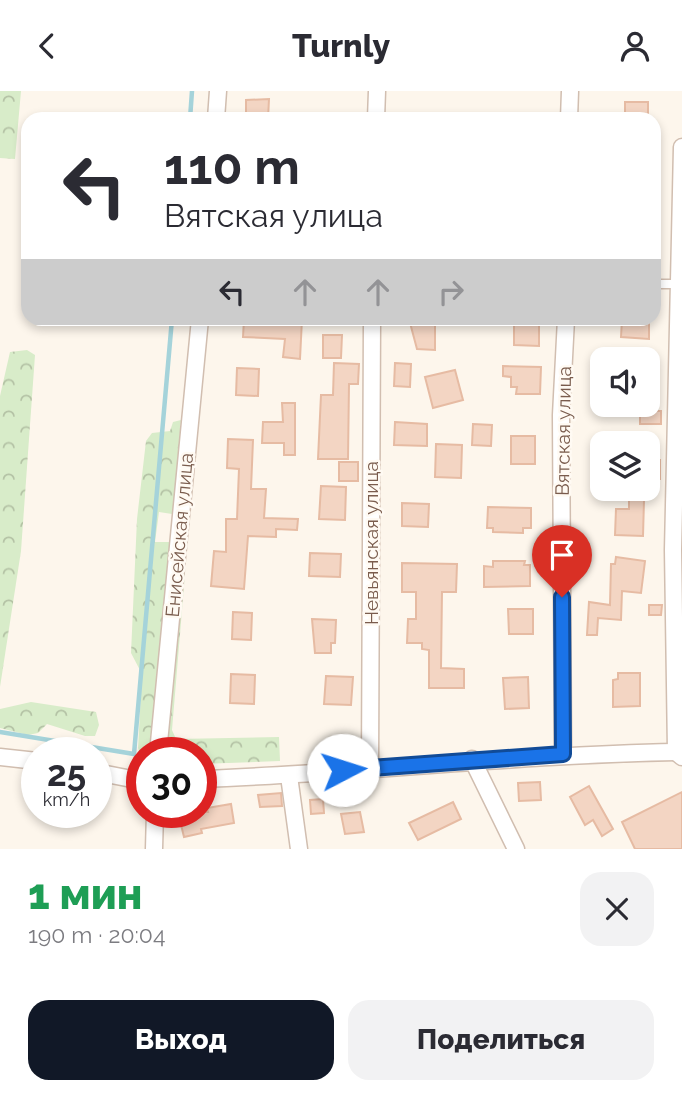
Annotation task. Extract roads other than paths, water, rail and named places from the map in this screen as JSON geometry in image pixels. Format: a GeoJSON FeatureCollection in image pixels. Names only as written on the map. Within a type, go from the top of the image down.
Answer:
{"type":"FeatureCollection","features":[{"type":"Feature","properties":{"kind":"street"},"geometry":{"type":"LineString","coordinates":[[216,112],[218,91]]}},
{"type":"Feature","properties":{"kind":"street"},"geometry":{"type":"LineString","coordinates":[[376,112],[377,91]]}},
{"type":"Feature","properties":{"kind":"street"},"geometry":{"type":"LineString","coordinates":[[569,112],[570,91]]}},
{"type":"Feature","properties":{"kind":"street"},"geometry":{"type":"LineString","coordinates":[[217,778],[289,776],[370,767],[563,754],[679,754],[678,284],[682,147]]}},
{"type":"Feature","properties":{"kind":"street","name":"Енисейская улица"},"geometry":{"type":"LineString","coordinates":[[160,737],[199,326]]}},
{"type":"Feature","properties":{"kind":"street","name":"Невьянская улица"},"geometry":{"type":"LineString","coordinates":[[370,767],[372,326]]}},
{"type":"Feature","properties":{"kind":"street","name":"Вятская улица"},"geometry":{"type":"LineString","coordinates":[[563,754],[561,415],[566,326]]}},
{"type":"Feature","properties":{"kind":"street"},"geometry":{"type":"LineString","coordinates":[[0,757],[21,759]]}},
{"type":"Feature","properties":{"kind":"street"},"geometry":{"type":"LineString","coordinates":[[472,759],[516,849]]}},
{"type":"Feature","properties":{"kind":"street"},"geometry":{"type":"LineString","coordinates":[[289,776],[299,849]]}},
{"type":"Feature","properties":{"kind":"street"},"geometry":{"type":"LineString","coordinates":[[154,849],[155,828]]}},
{"type":"Feature","properties":{"kind":"lane"},"geometry":{"type":"LineString","coordinates":[[661,284],[678,284]]}},
{"type":"Feature","properties":{"kind":"waterway"},"geometry":{"type":"LineString","coordinates":[[190,112],[192,91]]}},
{"type":"Feature","properties":{"kind":"waterway"},"geometry":{"type":"LineString","coordinates":[[0,732],[134,754],[171,326]]}}]}
